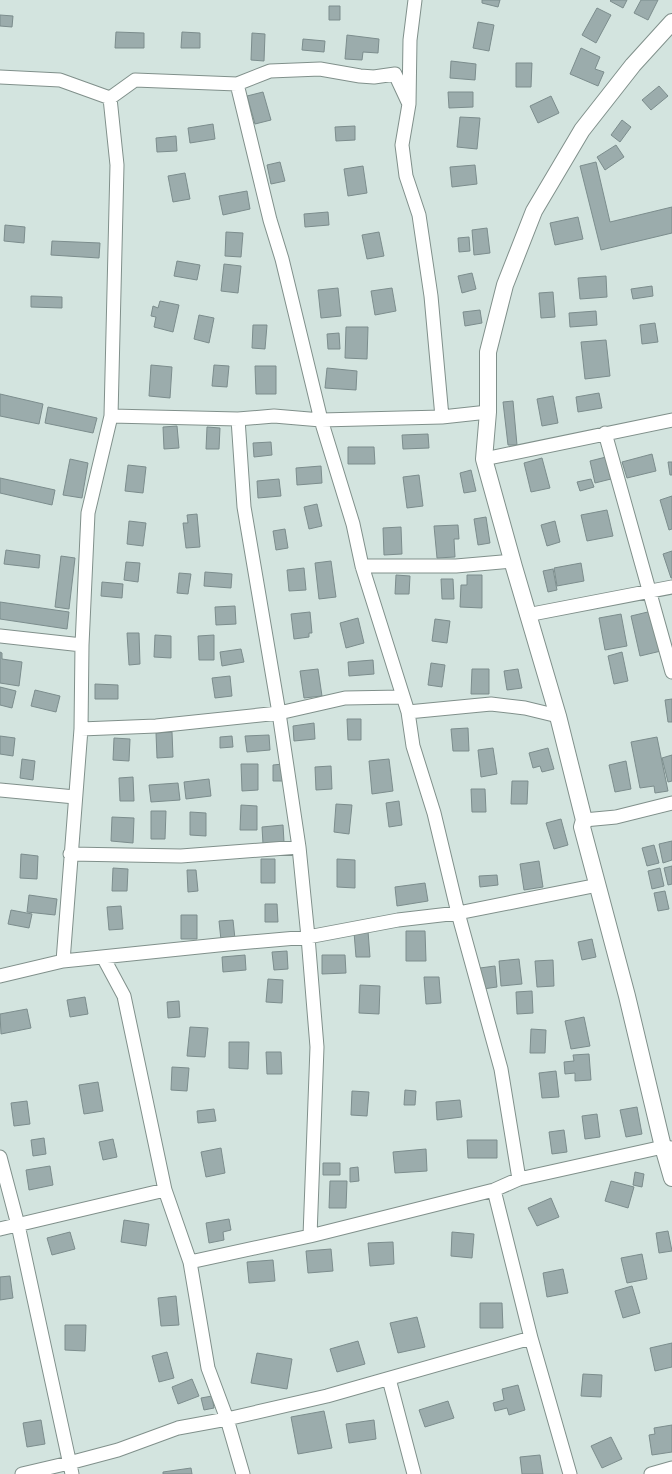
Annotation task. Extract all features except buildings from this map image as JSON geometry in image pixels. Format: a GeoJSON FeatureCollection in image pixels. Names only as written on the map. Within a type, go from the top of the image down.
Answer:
{"type":"FeatureCollection","features":[{"type":"Feature","properties":{"kind":"street"},"geometry":{"type":"LineString","coordinates":[[415,0],[410,40],[409,104],[402,145],[406,176],[419,215],[430,296],[442,417]]}},
{"type":"Feature","properties":{"kind":"street"},"geometry":{"type":"LineString","coordinates":[[672,22],[633,65],[582,130],[534,212],[505,285],[488,352],[488,412],[484,459],[527,615],[558,716],[584,820],[582,827],[667,1147],[672,1178]]}},
{"type":"Feature","properties":{"kind":"street"},"geometry":{"type":"LineString","coordinates":[[110,98],[135,80],[237,84],[270,71],[320,70],[374,77],[395,74],[409,104]]}},
{"type":"Feature","properties":{"kind":"street"},"geometry":{"type":"LineString","coordinates":[[0,77],[60,80],[110,98]]}},
{"type":"Feature","properties":{"kind":"street"},"geometry":{"type":"LineString","coordinates":[[237,84],[270,220],[282,259],[321,420],[353,524],[362,566],[402,697],[408,712],[413,746],[434,813],[458,913],[501,1069],[519,1179]]}},
{"type":"Feature","properties":{"kind":"street"},"geometry":{"type":"LineString","coordinates":[[63,961],[70,854],[81,729],[82,645],[88,513],[111,416],[117,165],[110,98]]}},
{"type":"Feature","properties":{"kind":"street"},"geometry":{"type":"LineString","coordinates":[[111,416],[238,419],[274,416],[321,420],[442,417],[488,412]]}},
{"type":"Feature","properties":{"kind":"street"},"geometry":{"type":"LineString","coordinates":[[238,419],[244,507],[279,713],[299,847],[308,937],[317,1047],[310,1236]]}},
{"type":"Feature","properties":{"kind":"street"},"geometry":{"type":"LineString","coordinates":[[484,459],[672,420]]}},
{"type":"Feature","properties":{"kind":"street"},"geometry":{"type":"LineString","coordinates":[[605,434],[672,672]]}},
{"type":"Feature","properties":{"kind":"street"},"geometry":{"type":"LineString","coordinates":[[362,566],[456,566],[512,561]]}},
{"type":"Feature","properties":{"kind":"street"},"geometry":{"type":"LineString","coordinates":[[527,615],[672,587]]}},
{"type":"Feature","properties":{"kind":"street"},"geometry":{"type":"LineString","coordinates":[[0,636],[82,645]]}},
{"type":"Feature","properties":{"kind":"street"},"geometry":{"type":"LineString","coordinates":[[81,729],[156,726],[279,713],[345,698],[402,697]]}},
{"type":"Feature","properties":{"kind":"street"},"geometry":{"type":"LineString","coordinates":[[408,712],[491,704],[524,708],[558,716]]}},
{"type":"Feature","properties":{"kind":"street"},"geometry":{"type":"LineString","coordinates":[[0,790],[75,797]]}},
{"type":"Feature","properties":{"kind":"street"},"geometry":{"type":"LineString","coordinates":[[584,820],[616,817],[672,803]]}},
{"type":"Feature","properties":{"kind":"street"},"geometry":{"type":"LineString","coordinates":[[70,854],[181,856],[299,847]]}},
{"type":"Feature","properties":{"kind":"street"},"geometry":{"type":"LineString","coordinates":[[0,976],[63,961],[308,937],[398,920],[458,913],[598,885]]}},
{"type":"Feature","properties":{"kind":"street"},"geometry":{"type":"LineString","coordinates":[[103,957],[124,996],[164,1190],[190,1262],[208,1368],[227,1419],[243,1474]]}},
{"type":"Feature","properties":{"kind":"street"},"geometry":{"type":"LineString","coordinates":[[190,1262],[310,1236],[494,1190],[519,1179],[667,1147]]}},
{"type":"Feature","properties":{"kind":"street"},"geometry":{"type":"LineString","coordinates":[[0,1157],[18,1225],[70,1469]]}},
{"type":"Feature","properties":{"kind":"street"},"geometry":{"type":"LineString","coordinates":[[0,1229],[164,1190]]}},
{"type":"Feature","properties":{"kind":"street"},"geometry":{"type":"LineString","coordinates":[[494,1190],[531,1338],[570,1474]]}},
{"type":"Feature","properties":{"kind":"street"},"geometry":{"type":"LineString","coordinates":[[22,1474],[70,1469],[178,1428],[227,1419],[327,1396],[531,1338]]}},
{"type":"Feature","properties":{"kind":"street"},"geometry":{"type":"LineString","coordinates":[[389,1379],[414,1474]]}},
{"type":"Feature","properties":{"kind":"street"},"geometry":{"type":"LineString","coordinates":[[651,1474],[672,1468]]}}]}
